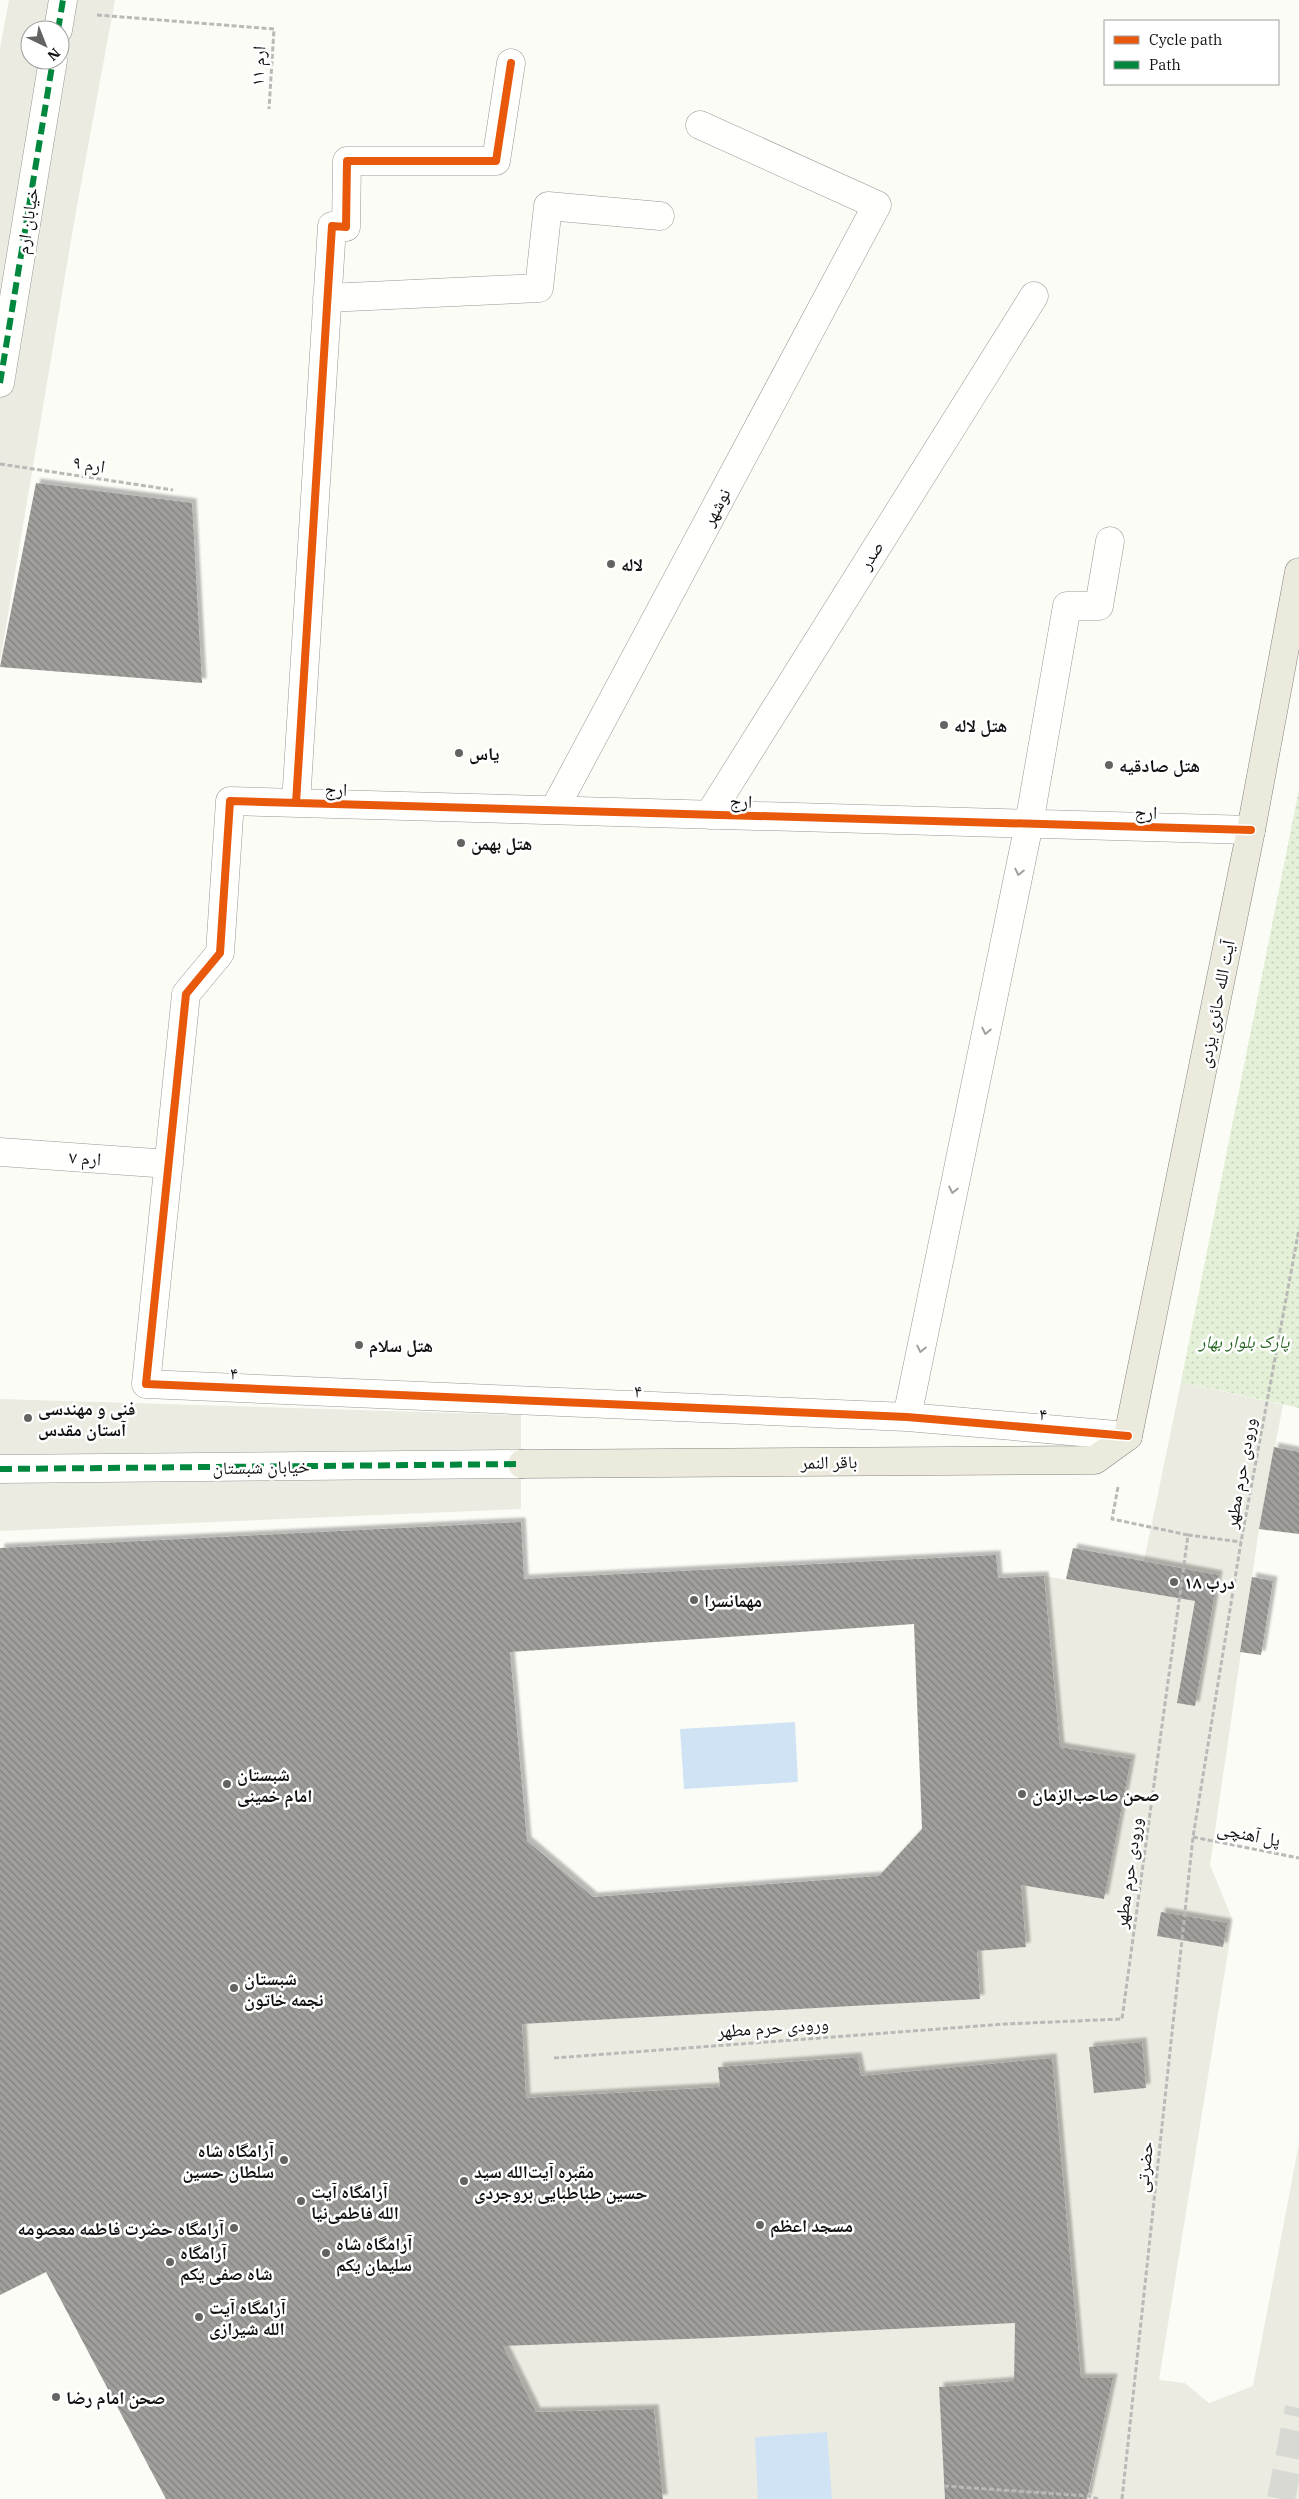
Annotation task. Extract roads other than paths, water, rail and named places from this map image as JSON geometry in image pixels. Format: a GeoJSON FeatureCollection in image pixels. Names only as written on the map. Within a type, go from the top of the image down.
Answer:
{"type":"FeatureCollection","features":[{"type":"Feature","properties":{"kind":"main road","name":"آیت الله‌ حائری‌ یزدی"},"geometry":{"type":"LineString","coordinates":[[1128,1436],[1251,830],[1299,572]]}},
{"type":"Feature","properties":{"kind":"main road","name":"باقر النمر"},"geometry":{"type":"LineString","coordinates":[[522,1464],[1095,1460],[1128,1436]]}},
{"type":"Feature","properties":{"kind":"street"},"geometry":{"type":"LineString","coordinates":[[296,803],[332,226],[346,227],[347,161],[496,161],[510,63]]}},
{"type":"Feature","properties":{"kind":"street","name":"خیابان ارم"},"geometry":{"type":"LineString","coordinates":[[0,383],[51,70]]}},
{"type":"Feature","properties":{"kind":"street","name":"نوشهر"},"geometry":{"type":"LineString","coordinates":[[554,810],[878,204],[700,125]]}},
{"type":"Feature","properties":{"kind":"street"},"geometry":{"type":"LineString","coordinates":[[327,298],[539,288],[548,206],[660,216]]}},
{"type":"Feature","properties":{"kind":"street","name":"صدر"},"geometry":{"type":"LineString","coordinates":[[709,815],[1034,296]]}},
{"type":"Feature","properties":{"kind":"street"},"geometry":{"type":"LineString","coordinates":[[906,1417],[1029,824],[1067,606],[1099,606],[1110,541]]}},
{"type":"Feature","properties":{"kind":"street","name":"ارج"},"geometry":{"type":"LineString","coordinates":[[169,1164],[186,994],[220,953],[230,801],[1251,830]]}},
{"type":"Feature","properties":{"kind":"street","name":"ارم ۷"},"geometry":{"type":"LineString","coordinates":[[0,1152],[169,1164]]}},
{"type":"Feature","properties":{"kind":"street","name":"۴"},"geometry":{"type":"LineString","coordinates":[[169,1164],[146,1384],[906,1417],[1128,1436]]}},
{"type":"Feature","properties":{"kind":"street","name":"خیابان شبستان"},"geometry":{"type":"LineString","coordinates":[[0,1469],[522,1464]]}},
{"type":"Feature","properties":{"kind":"water"},"geometry":{"type":"Polygon","coordinates":[[[795,1722],[798,1782],[684,1789],[680,1729],[795,1722]]]}},
{"type":"Feature","properties":{"kind":"water"},"geometry":{"type":"Polygon","coordinates":[[[827,2432],[832,2499],[758,2499],[755,2437],[827,2432]]]}},
{"type":"Feature","properties":{"kind":"tunnel"},"geometry":{"type":"LineString","coordinates":[[1281,2499],[1299,2408]]}},
{"type":"Feature","properties":{"kind":"place","name":"لاله"},"geometry":{"type":"Point","coordinates":[611,564]}},
{"type":"Feature","properties":{"kind":"place","name":"هتل لاله"},"geometry":{"type":"Point","coordinates":[944,725]}},
{"type":"Feature","properties":{"kind":"place","name":"یاس"},"geometry":{"type":"Point","coordinates":[459,753]}},
{"type":"Feature","properties":{"kind":"place","name":"هتل صادقیه"},"geometry":{"type":"Point","coordinates":[1109,765]}},
{"type":"Feature","properties":{"kind":"place","name":"هتل بهمن"},"geometry":{"type":"Point","coordinates":[461,843]}},
{"type":"Feature","properties":{"kind":"place","name":"هتل سلام"},"geometry":{"type":"Point","coordinates":[359,1345]}},
{"type":"Feature","properties":{"kind":"place","name":"فنی و مهندسی آستان مقدس"},"geometry":{"type":"Point","coordinates":[28,1418]}},
{"type":"Feature","properties":{"kind":"place","name":"درب ۱۸"},"geometry":{"type":"Point","coordinates":[1174,1582]}},
{"type":"Feature","properties":{"kind":"place","name":"مهمانسرا"},"geometry":{"type":"Point","coordinates":[694,1600]}},
{"type":"Feature","properties":{"kind":"place","name":"شبستان امام خمینی"},"geometry":{"type":"Point","coordinates":[227,1784]}},
{"type":"Feature","properties":{"kind":"place","name":"صحن صاحب‌الزمان"},"geometry":{"type":"Point","coordinates":[1022,1794]}},
{"type":"Feature","properties":{"kind":"place","name":"شبستان نجمه خاتون"},"geometry":{"type":"Point","coordinates":[234,1988]}},
{"type":"Feature","properties":{"kind":"place","name":"آرامگاه شاه سلطان حسین"},"geometry":{"type":"Point","coordinates":[284,2160]}},
{"type":"Feature","properties":{"kind":"place","name":"مقبره آیت‌الله سید حسین طباطبایی بروجردی"},"geometry":{"type":"Point","coordinates":[464,2181]}},
{"type":"Feature","properties":{"kind":"place","name":"آرامگاه آیت الله فاطمی‌نیا"},"geometry":{"type":"Point","coordinates":[301,2201]}},
{"type":"Feature","properties":{"kind":"place","name":"مسجد اعظم"},"geometry":{"type":"Point","coordinates":[760,2225]}},
{"type":"Feature","properties":{"kind":"place","name":"آرامگاه حضرت فاطمه معصومه"},"geometry":{"type":"Point","coordinates":[234,2228]}},
{"type":"Feature","properties":{"kind":"place","name":"آرامگاه شاه سلیمان یکم"},"geometry":{"type":"Point","coordinates":[326,2253]}},
{"type":"Feature","properties":{"kind":"place","name":"آرامگاه شاه صفی یکم"},"geometry":{"type":"Point","coordinates":[170,2262]}},
{"type":"Feature","properties":{"kind":"place","name":"آرامگاه آیت الله شیرازی"},"geometry":{"type":"Point","coordinates":[199,2317]}},
{"type":"Feature","properties":{"kind":"place","name":"صحن امام رضا"},"geometry":{"type":"Point","coordinates":[56,2397]}},
{"type":"Feature","properties":{"kind":"park label","name":"پارک بلوار بهار"},"geometry":{"type":"Point","coordinates":[1244,1341]}}]}
